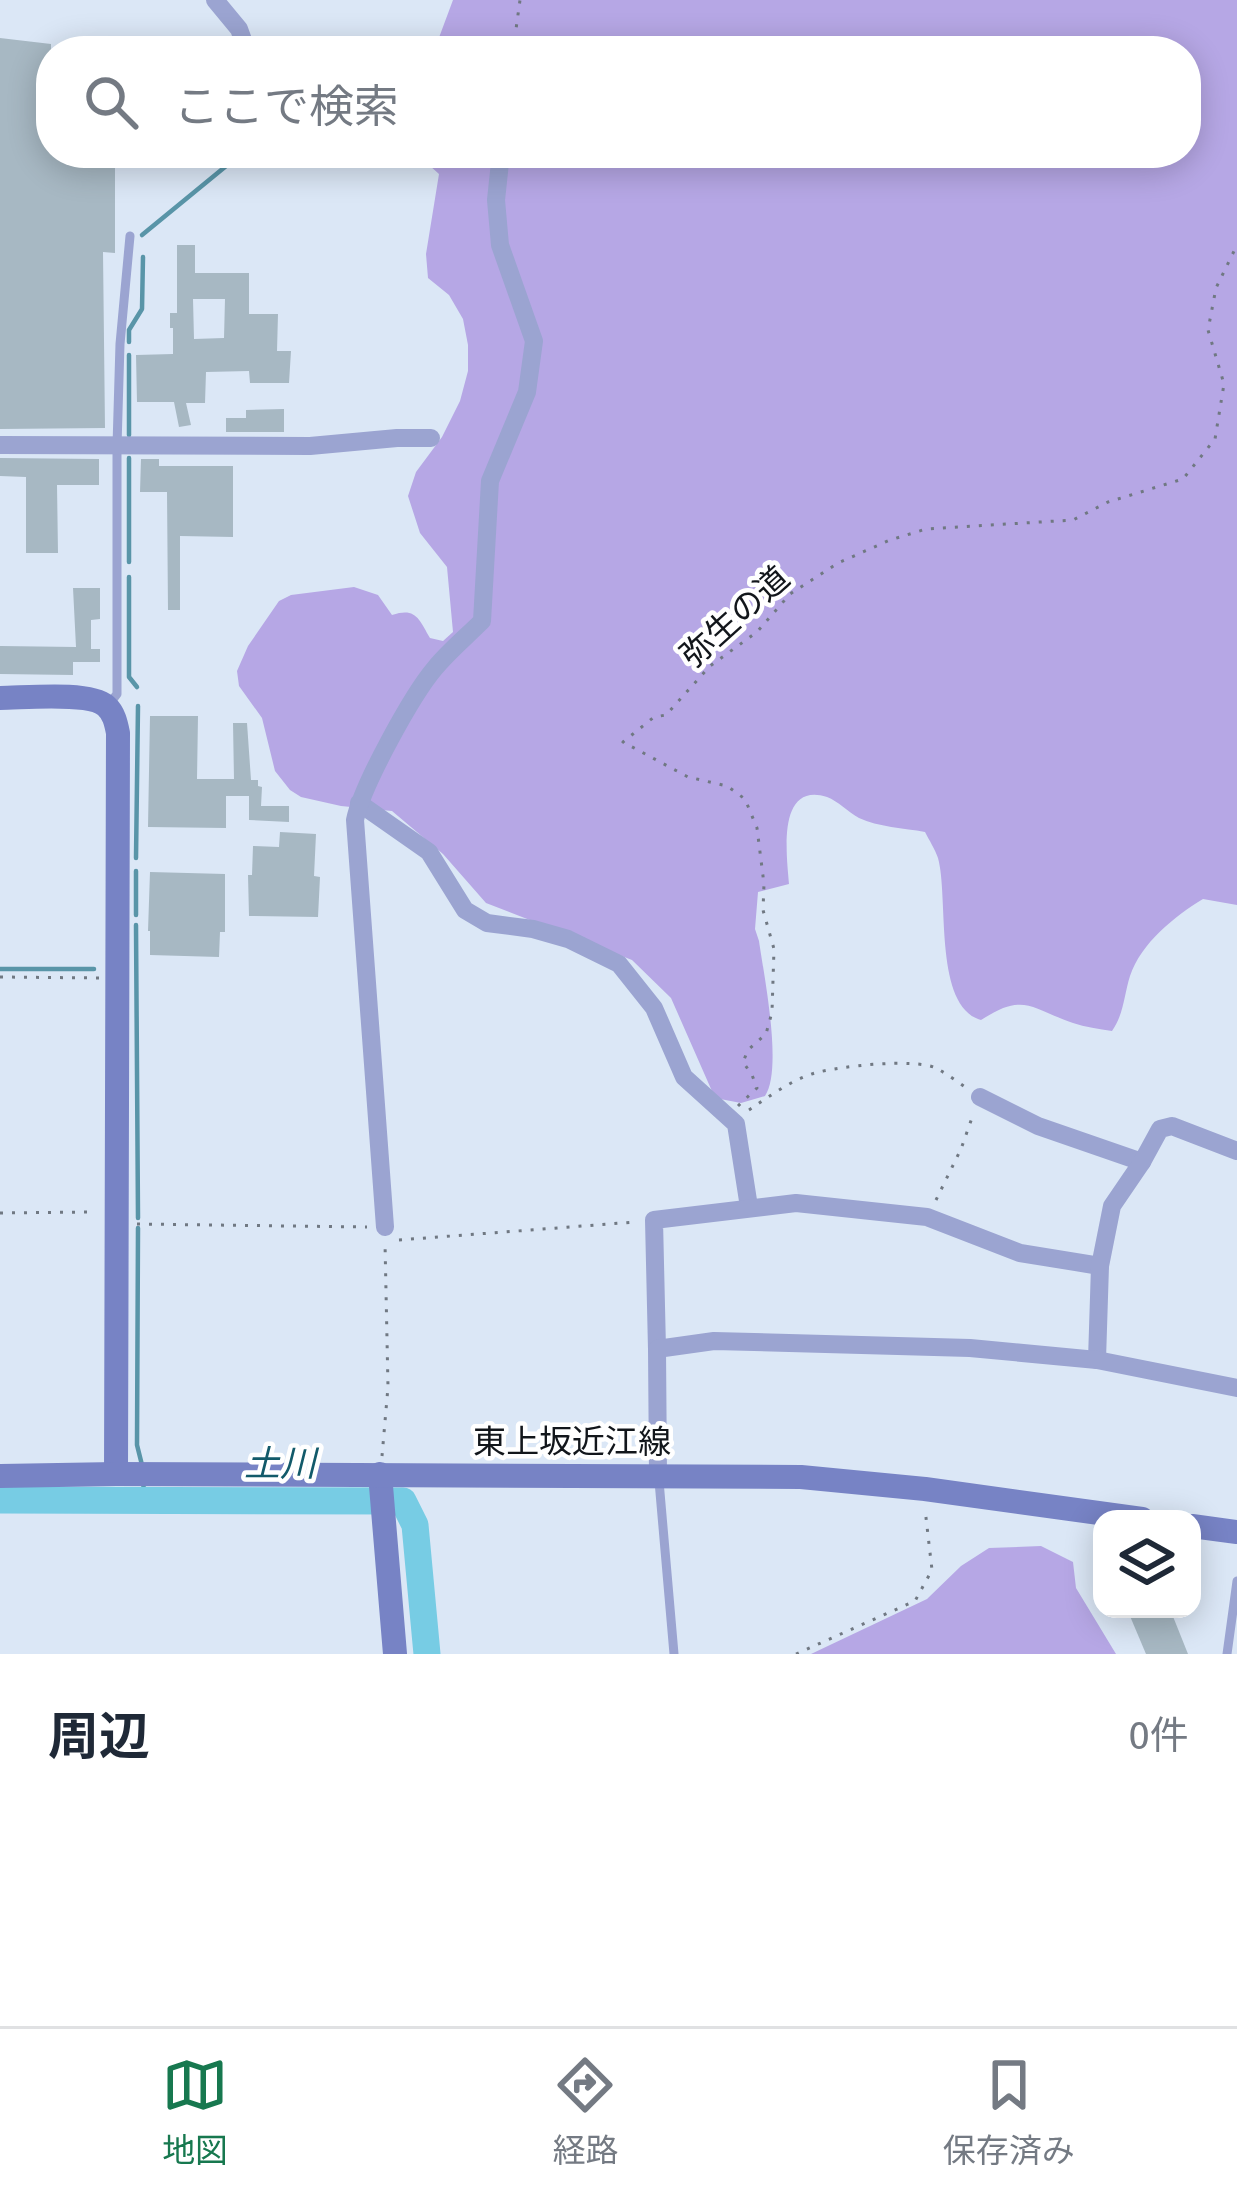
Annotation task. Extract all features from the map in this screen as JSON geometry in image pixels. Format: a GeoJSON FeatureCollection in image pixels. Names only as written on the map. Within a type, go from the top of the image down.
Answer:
{"type":"FeatureCollection","features":[{"type":"Feature","properties":{"kind":"main road"},"geometry":{"type":"LineString","coordinates":[[0,698],[84,698],[107,707],[118,733],[117,1218],[131,1474]]}},
{"type":"Feature","properties":{"kind":"main road","name":"東上坂近江線"},"geometry":{"type":"LineString","coordinates":[[0,1476],[131,1474],[381,1482],[801,1477],[1093,1512]]}},
{"type":"Feature","properties":{"kind":"main road"},"geometry":{"type":"LineString","coordinates":[[381,1482],[395,1654]]}},
{"type":"Feature","properties":{"kind":"main road"},"geometry":{"type":"LineString","coordinates":[[1201,1527],[1237,1532]]}},
{"type":"Feature","properties":{"kind":"street"},"geometry":{"type":"LineString","coordinates":[[214,0],[242,36]]}},
{"type":"Feature","properties":{"kind":"street"},"geometry":{"type":"LineString","coordinates":[[385,1227],[355,820],[359,803],[433,670],[482,621],[490,481],[527,392],[535,341],[500,245],[496,200],[499,168]]}},
{"type":"Feature","properties":{"kind":"street"},"geometry":{"type":"LineString","coordinates":[[0,445],[310,446],[431,438]]}},
{"type":"Feature","properties":{"kind":"street"},"geometry":{"type":"LineString","coordinates":[[359,803],[430,852],[465,910],[488,923],[568,939],[620,964],[654,1009],[684,1077],[736,1124],[749,1207]]}},
{"type":"Feature","properties":{"kind":"street"},"geometry":{"type":"LineString","coordinates":[[980,1097],[1038,1126],[1142,1162]]}},
{"type":"Feature","properties":{"kind":"street"},"geometry":{"type":"LineString","coordinates":[[1096,1360],[1100,1266],[1112,1206],[1160,1129],[1172,1126],[1237,1151]]}},
{"type":"Feature","properties":{"kind":"street"},"geometry":{"type":"LineString","coordinates":[[658,1476],[654,1220],[796,1203],[927,1217],[1020,1253],[1100,1266]]}},
{"type":"Feature","properties":{"kind":"street"},"geometry":{"type":"LineString","coordinates":[[657,1349],[714,1341],[970,1348],[1096,1360],[1237,1388]]}},
{"type":"Feature","properties":{"kind":"lane"},"geometry":{"type":"LineString","coordinates":[[107,707],[117,694],[117,446],[130,236]]}},
{"type":"Feature","properties":{"kind":"lane"},"geometry":{"type":"LineString","coordinates":[[658,1476],[674,1654]]}},
{"type":"Feature","properties":{"kind":"lane"},"geometry":{"type":"LineString","coordinates":[[1227,1654],[1237,1581]]}},
{"type":"Feature","properties":{"kind":"path"},"geometry":{"type":"LineString","coordinates":[[515,36],[520,0]]}},
{"type":"Feature","properties":{"kind":"path","name":"弥生の道"},"geometry":{"type":"LineString","coordinates":[[729,1118],[757,1088],[742,1062],[766,1034],[772,1012],[774,949],[763,910],[757,828],[745,800],[727,786],[688,777],[623,742],[654,717],[666,715],[710,666],[757,632],[790,594],[838,563],[926,529],[1072,520],[1108,502],[1183,479],[1215,439],[1224,384],[1208,330],[1216,288],[1237,245]]}},
{"type":"Feature","properties":{"kind":"path"},"geometry":{"type":"LineString","coordinates":[[0,977],[117,978]]}},
{"type":"Feature","properties":{"kind":"path"},"geometry":{"type":"LineString","coordinates":[[729,1118],[815,1073],[884,1064],[934,1067],[980,1097],[961,1149],[927,1217]]}},
{"type":"Feature","properties":{"kind":"path"},"geometry":{"type":"LineString","coordinates":[[0,1213],[385,1227]]}},
{"type":"Feature","properties":{"kind":"path"},"geometry":{"type":"LineString","coordinates":[[381,1482],[388,1388],[385,1240],[654,1220]]}},
{"type":"Feature","properties":{"kind":"path"},"geometry":{"type":"LineString","coordinates":[[796,1654],[915,1601],[932,1570],[925,1489]]}},
{"type":"Feature","properties":{"kind":"shaded area"},"geometry":{"type":"Polygon","coordinates":[[[453,0],[1237,0],[1237,905],[1203,899],[1160,932],[1135,964],[1112,1031],[1027,1005],[1007,1007],[981,1020],[966,1011],[949,973],[938,858],[925,832],[866,821],[827,797],[811,795],[799,800],[788,824],[789,884],[758,892],[755,929],[771,1022],[770,1083],[765,1096],[741,1103],[715,1098],[671,998],[632,960],[486,903],[443,854],[392,811],[341,806],[290,790],[275,771],[262,718],[239,686],[237,671],[279,601],[291,595],[354,587],[378,595],[392,615],[416,616],[430,638],[443,641],[453,632],[447,567],[420,533],[408,496],[416,472],[442,437],[460,401],[468,371],[463,319],[449,295],[428,278],[426,254],[439,174],[432,168],[1201,168],[1201,36],[440,36],[453,0]]]}},
{"type":"Feature","properties":{"kind":"shaded area"},"geometry":{"type":"Polygon","coordinates":[[[1041,1546],[1073,1562],[1076,1588],[1116,1654],[811,1654],[927,1599],[961,1566],[989,1548],[1041,1546]]]}},
{"type":"Feature","properties":{"kind":"building"},"geometry":{"type":"Polygon","coordinates":[[[0,38],[36,42],[36,168],[115,168],[115,253],[103,252],[105,428],[0,429],[0,38]]]}},
{"type":"Feature","properties":{"kind":"building"},"geometry":{"type":"Polygon","coordinates":[[[177,245],[195,245],[195,273],[249,273],[249,314],[278,314],[277,351],[291,351],[289,383],[250,383],[249,371],[206,372],[205,403],[186,403],[191,425],[179,427],[174,402],[137,402],[136,355],[173,354],[170,313],[177,313],[177,245]],[[193,299],[194,339],[224,338],[225,299],[193,299]]]}},
{"type":"Feature","properties":{"kind":"building"},"geometry":{"type":"Polygon","coordinates":[[[284,409],[284,432],[226,432],[226,418],[246,418],[246,410],[284,409]]]}},
{"type":"Feature","properties":{"kind":"building"},"geometry":{"type":"Polygon","coordinates":[[[0,458],[99,459],[99,485],[57,485],[58,553],[26,553],[26,477],[0,476],[0,458]]]}},
{"type":"Feature","properties":{"kind":"building"},"geometry":{"type":"Polygon","coordinates":[[[141,459],[159,459],[159,466],[233,466],[233,537],[180,536],[180,610],[168,610],[167,492],[140,492],[141,459]]]}},
{"type":"Feature","properties":{"kind":"building"},"geometry":{"type":"Polygon","coordinates":[[[73,588],[100,588],[100,619],[91,620],[91,649],[100,649],[100,662],[73,662],[73,675],[0,674],[0,646],[76,647],[73,588]]]}},
{"type":"Feature","properties":{"kind":"building"},"geometry":{"type":"Polygon","coordinates":[[[150,716],[198,716],[197,779],[234,779],[233,723],[247,723],[251,780],[258,780],[262,787],[261,806],[289,806],[289,822],[249,820],[249,796],[226,796],[226,828],[148,827],[150,716]]]}},
{"type":"Feature","properties":{"kind":"building"},"geometry":{"type":"Polygon","coordinates":[[[280,832],[316,834],[318,917],[249,916],[253,846],[279,847],[280,832]]]}},
{"type":"Feature","properties":{"kind":"building"},"geometry":{"type":"Polygon","coordinates":[[[150,872],[225,874],[225,932],[220,932],[219,957],[150,955],[150,872]]]}},
{"type":"Feature","properties":{"kind":"building"},"geometry":{"type":"Polygon","coordinates":[[[1131,1618],[1174,1618],[1188,1654],[1146,1654],[1131,1618]]]}},
{"type":"Feature","properties":{"kind":"waterway"},"geometry":{"type":"LineString","coordinates":[[142,235],[224,168]]}},
{"type":"Feature","properties":{"kind":"waterway"},"geometry":{"type":"LineString","coordinates":[[129,342],[129,330],[142,309],[143,257]]}},
{"type":"Feature","properties":{"kind":"waterway"},"geometry":{"type":"LineString","coordinates":[[129,355],[129,435]]}},
{"type":"Feature","properties":{"kind":"waterway"},"geometry":{"type":"LineString","coordinates":[[129,458],[129,562]]}},
{"type":"Feature","properties":{"kind":"waterway"},"geometry":{"type":"LineString","coordinates":[[129,577],[129,677],[137,687]]}},
{"type":"Feature","properties":{"kind":"waterway"},"geometry":{"type":"LineString","coordinates":[[136,858],[138,706]]}},
{"type":"Feature","properties":{"kind":"waterway"},"geometry":{"type":"LineString","coordinates":[[136,871],[136,915]]}},
{"type":"Feature","properties":{"kind":"waterway"},"geometry":{"type":"LineString","coordinates":[[136,925],[138,1218]]}},
{"type":"Feature","properties":{"kind":"waterway"},"geometry":{"type":"LineString","coordinates":[[0,969],[94,969]]}},
{"type":"Feature","properties":{"kind":"waterway"},"geometry":{"type":"LineString","coordinates":[[138,1228],[137,1445],[142,1465]]}},
{"type":"Feature","properties":{"kind":"waterway"},"geometry":{"type":"LineString","coordinates":[[143,1482],[145,1500]]}},
{"type":"Feature","properties":{"kind":"waterway","name":"土川"},"geometry":{"type":"LineString","coordinates":[[0,1500],[403,1501],[415,1525],[427,1654]]}}]}
